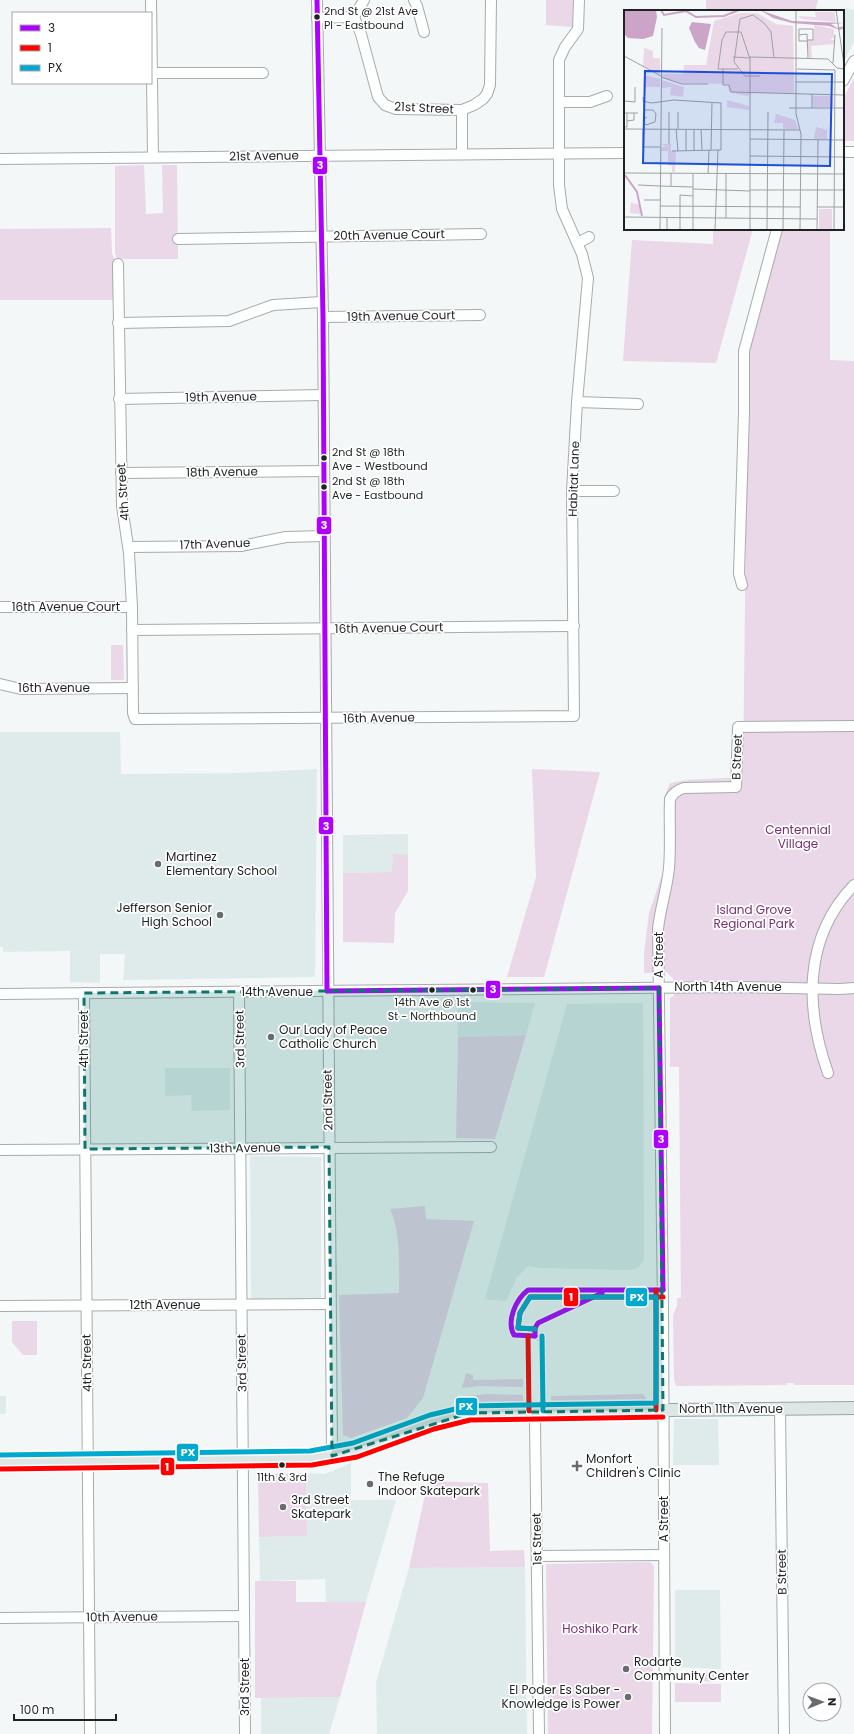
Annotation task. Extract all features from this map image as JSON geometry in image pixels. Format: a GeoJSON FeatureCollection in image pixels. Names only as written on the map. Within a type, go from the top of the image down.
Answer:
{"type":"FeatureCollection","features":[{"type":"Feature","properties":{"kind":"main road","name":"North 11th Avenue"},"geometry":{"type":"LineString","coordinates":[[0,1462],[300,1459],[332,1456],[355,1450],[436,1421],[462,1414],[484,1412],[854,1408]]}},
{"type":"Feature","properties":{"kind":"street"},"geometry":{"type":"LineString","coordinates":[[151,0],[151,12]]}},
{"type":"Feature","properties":{"kind":"street","name":"2nd Street"},"geometry":{"type":"LineString","coordinates":[[317,0],[323,317],[328,1147],[332,1456]]}},
{"type":"Feature","properties":{"kind":"street"},"geometry":{"type":"LineString","coordinates":[[317,18],[354,17],[364,0]]}},
{"type":"Feature","properties":{"kind":"street"},"geometry":{"type":"LineString","coordinates":[[414,0],[424,32]]}},
{"type":"Feature","properties":{"kind":"street","name":"21st Street"},"geometry":{"type":"LineString","coordinates":[[354,17],[375,90],[381,101],[396,109],[462,110],[474,106],[483,99],[490,85],[491,0]]}},
{"type":"Feature","properties":{"kind":"street"},"geometry":{"type":"LineString","coordinates":[[560,154],[558,60],[578,29],[579,0]]}},
{"type":"Feature","properties":{"kind":"street"},"geometry":{"type":"LineString","coordinates":[[844,79],[854,61]]}},
{"type":"Feature","properties":{"kind":"street"},"geometry":{"type":"LineString","coordinates":[[153,157],[152,73],[263,73]]}},
{"type":"Feature","properties":{"kind":"street"},"geometry":{"type":"LineString","coordinates":[[559,102],[590,102],[607,96]]}},
{"type":"Feature","properties":{"kind":"street","name":"21st Street"},"geometry":{"type":"LineString","coordinates":[[462,110],[462,154]]}},
{"type":"Feature","properties":{"kind":"street","name":"21st Avenue"},"geometry":{"type":"LineString","coordinates":[[0,159],[624,153]]}},
{"type":"Feature","properties":{"kind":"street","name":"Habitat Lane"},"geometry":{"type":"LineString","coordinates":[[560,154],[559,184],[562,209],[578,243],[588,278],[577,402],[572,491],[574,716]]}},
{"type":"Feature","properties":{"kind":"street"},"geometry":{"type":"LineString","coordinates":[[742,585],[739,574],[744,412],[744,351],[777,230]]}},
{"type":"Feature","properties":{"kind":"street","name":"20th Avenue Court"},"geometry":{"type":"LineString","coordinates":[[178,239],[481,234]]}},
{"type":"Feature","properties":{"kind":"street"},"geometry":{"type":"LineString","coordinates":[[578,243],[589,237]]}},
{"type":"Feature","properties":{"kind":"street","name":"4th Street"},"geometry":{"type":"LineString","coordinates":[[118,264],[119,399],[122,506],[129,547],[132,607],[133,712],[135,719]]}},
{"type":"Feature","properties":{"kind":"street"},"geometry":{"type":"LineString","coordinates":[[118,323],[229,321],[273,305],[322,302]]}},
{"type":"Feature","properties":{"kind":"street","name":"19th Avenue Court"},"geometry":{"type":"LineString","coordinates":[[323,317],[480,315]]}},
{"type":"Feature","properties":{"kind":"street","name":"19th Avenue"},"geometry":{"type":"LineString","coordinates":[[119,399],[323,395]]}},
{"type":"Feature","properties":{"kind":"street"},"geometry":{"type":"LineString","coordinates":[[577,402],[638,404]]}},
{"type":"Feature","properties":{"kind":"street","name":"18th Avenue"},"geometry":{"type":"LineString","coordinates":[[121,473],[324,471]]}},
{"type":"Feature","properties":{"kind":"street"},"geometry":{"type":"LineString","coordinates":[[572,491],[614,491]]}},
{"type":"Feature","properties":{"kind":"street","name":"17th Avenue"},"geometry":{"type":"LineString","coordinates":[[129,547],[241,546],[286,537],[324,536]]}},
{"type":"Feature","properties":{"kind":"street","name":"16th Avenue Court"},"geometry":{"type":"LineString","coordinates":[[0,607],[132,607]]}},
{"type":"Feature","properties":{"kind":"street","name":"16th Avenue Court"},"geometry":{"type":"LineString","coordinates":[[132,630],[574,626]]}},
{"type":"Feature","properties":{"kind":"street","name":"16th Avenue"},"geometry":{"type":"LineString","coordinates":[[0,684],[21,689],[133,688]]}},
{"type":"Feature","properties":{"kind":"street","name":"16th Avenue"},"geometry":{"type":"LineString","coordinates":[[135,719],[574,716]]}},
{"type":"Feature","properties":{"kind":"street","name":"B Street"},"geometry":{"type":"LineString","coordinates":[[736,787],[738,727],[854,726]]}},
{"type":"Feature","properties":{"kind":"street","name":"A Street"},"geometry":{"type":"LineString","coordinates":[[665,1734],[658,930],[669,867],[670,799],[672,794],[684,788],[736,787]]}},
{"type":"Feature","properties":{"kind":"street"},"geometry":{"type":"LineString","coordinates":[[828,1074],[821,1054],[816,1031],[813,987],[814,961],[826,926],[843,897],[854,885]]}},
{"type":"Feature","properties":{"kind":"street","name":"North 14th Avenue"},"geometry":{"type":"LineString","coordinates":[[554,989],[854,988]]}},
{"type":"Feature","properties":{"kind":"street","name":"14th Avenue"},"geometry":{"type":"LineString","coordinates":[[0,994],[554,989]]}},
{"type":"Feature","properties":{"kind":"street","name":"3rd Street"},"geometry":{"type":"LineString","coordinates":[[239,992],[244,1459],[245,1734]]}},
{"type":"Feature","properties":{"kind":"street","name":"4th Street"},"geometry":{"type":"LineString","coordinates":[[84,993],[90,1734]]}},
{"type":"Feature","properties":{"kind":"street","name":"13th Avenue"},"geometry":{"type":"LineString","coordinates":[[0,1150],[491,1147]]}},
{"type":"Feature","properties":{"kind":"street","name":"12th Avenue"},"geometry":{"type":"LineString","coordinates":[[0,1306],[330,1304]]}},
{"type":"Feature","properties":{"kind":"street","name":"1st Street"},"geometry":{"type":"LineString","coordinates":[[534,1344],[539,1734]]}},
{"type":"Feature","properties":{"kind":"street","name":"B Street"},"geometry":{"type":"LineString","coordinates":[[780,1409],[784,1734]]}},
{"type":"Feature","properties":{"kind":"street"},"geometry":{"type":"LineString","coordinates":[[537,1556],[664,1555]]}},
{"type":"Feature","properties":{"kind":"street","name":"10th Avenue"},"geometry":{"type":"LineString","coordinates":[[0,1618],[244,1616]]}},
{"type":"Feature","properties":{"kind":"highlighted area"},"geometry":{"type":"Polygon","coordinates":[[[659,988],[663,1410],[469,1413],[332,1456],[329,1147],[85,1149],[84,993],[659,988]]]}},
{"type":"Feature","properties":{"kind":"shaded area"},"geometry":{"type":"Polygon","coordinates":[[[846,8],[854,10],[854,42],[844,61],[844,16],[846,8]]]}},
{"type":"Feature","properties":{"kind":"shaded area","name":"Martinez Elementary School"},"geometry":{"type":"Polygon","coordinates":[[[0,732],[120,732],[121,774],[239,773],[317,769],[315,977],[123,980],[125,954],[100,954],[100,983],[70,982],[70,951],[3,952],[3,947],[0,947],[0,732]]]}},
{"type":"Feature","properties":{"kind":"shaded area"},"geometry":{"type":"Polygon","coordinates":[[[408,834],[408,855],[393,855],[393,872],[343,873],[343,835],[408,834]]]}},
{"type":"Feature","properties":{"kind":"shaded area"},"geometry":{"type":"Polygon","coordinates":[[[457,1002],[535,1003],[526,1035],[458,1037],[457,1002]]]}},
{"type":"Feature","properties":{"kind":"shaded area"},"geometry":{"type":"Polygon","coordinates":[[[643,1003],[644,1259],[638,1268],[631,1270],[540,1268],[528,1266],[517,1277],[506,1301],[485,1299],[567,1004],[643,1003]]]}},
{"type":"Feature","properties":{"kind":"shaded area"},"geometry":{"type":"Polygon","coordinates":[[[165,1068],[230,1068],[230,1110],[192,1111],[191,1095],[165,1096],[165,1068]]]}},
{"type":"Feature","properties":{"kind":"shaded area"},"geometry":{"type":"Polygon","coordinates":[[[250,1156],[321,1157],[321,1298],[251,1299],[250,1156]]]}},
{"type":"Feature","properties":{"kind":"shaded area"},"geometry":{"type":"Polygon","coordinates":[[[0,1396],[6,1396],[6,1414],[0,1414],[0,1396]]]}},
{"type":"Feature","properties":{"kind":"shaded area"},"geometry":{"type":"Polygon","coordinates":[[[674,1419],[718,1419],[719,1465],[673,1465],[674,1419]]]}},
{"type":"Feature","properties":{"kind":"shaded area"},"geometry":{"type":"Polygon","coordinates":[[[351,1463],[351,1500],[396,1500],[366,1602],[326,1602],[325,1579],[260,1581],[259,1537],[307,1536],[306,1473],[325,1474],[351,1463]]]}},
{"type":"Feature","properties":{"kind":"shaded area"},"geometry":{"type":"Polygon","coordinates":[[[525,1567],[527,1734],[377,1734],[376,1682],[409,1568],[525,1567]]]}},
{"type":"Feature","properties":{"kind":"shaded area"},"geometry":{"type":"Polygon","coordinates":[[[675,1590],[720,1590],[721,1669],[675,1667],[675,1590]]]}},
{"type":"Feature","properties":{"kind":"shaded area"},"geometry":{"type":"Polygon","coordinates":[[[340,1697],[329,1734],[261,1734],[261,1698],[340,1697]]]}},
{"type":"Feature","properties":{"kind":"green space"},"geometry":{"type":"Polygon","coordinates":[[[546,0],[572,0],[572,27],[546,25],[546,0]]]}},
{"type":"Feature","properties":{"kind":"green space"},"geometry":{"type":"Polygon","coordinates":[[[706,0],[818,0],[815,10],[706,10],[706,0]]]}},
{"type":"Feature","properties":{"kind":"green space"},"geometry":{"type":"Polygon","coordinates":[[[854,78],[854,141],[844,141],[844,97],[854,78]]]}},
{"type":"Feature","properties":{"kind":"green space"},"geometry":{"type":"Polygon","coordinates":[[[144,165],[146,214],[163,213],[162,165],[177,165],[178,259],[117,259],[115,253],[115,166],[144,165]]]}},
{"type":"Feature","properties":{"kind":"green space"},"geometry":{"type":"Polygon","coordinates":[[[111,228],[112,254],[115,260],[115,300],[0,300],[0,229],[111,228]]]}},
{"type":"Feature","properties":{"kind":"green space"},"geometry":{"type":"Polygon","coordinates":[[[713,230],[753,230],[716,363],[623,361],[632,240],[713,244],[713,230]]]}},
{"type":"Feature","properties":{"kind":"green space","name":"Island Grove Regional Park"},"geometry":{"type":"Polygon","coordinates":[[[781,230],[830,230],[830,360],[854,361],[854,1385],[794,1385],[794,1383],[787,1383],[787,1385],[676,1386],[674,1380],[673,1315],[677,1306],[677,1298],[681,1298],[679,1067],[670,1067],[670,998],[674,996],[673,978],[667,972],[644,973],[644,953],[649,913],[664,869],[664,798],[670,783],[687,780],[743,777],[748,350],[781,230]]]}},
{"type":"Feature","properties":{"kind":"green space"},"geometry":{"type":"Polygon","coordinates":[[[111,645],[123,645],[124,680],[111,680],[111,645]]]}},
{"type":"Feature","properties":{"kind":"green space"},"geometry":{"type":"Polygon","coordinates":[[[532,769],[600,772],[544,977],[507,977],[536,877],[532,769]]]}},
{"type":"Feature","properties":{"kind":"green space"},"geometry":{"type":"Polygon","coordinates":[[[393,854],[408,855],[408,891],[395,913],[394,943],[343,942],[343,873],[392,872],[393,854]]]}},
{"type":"Feature","properties":{"kind":"green space"},"geometry":{"type":"Polygon","coordinates":[[[526,1035],[495,1139],[456,1138],[458,1037],[526,1035]]]}},
{"type":"Feature","properties":{"kind":"green space"},"geometry":{"type":"Polygon","coordinates":[[[425,1206],[426,1219],[474,1221],[423,1398],[407,1418],[351,1438],[343,1435],[339,1295],[399,1293],[398,1239],[394,1218],[390,1209],[425,1206]]]}},
{"type":"Feature","properties":{"kind":"green space"},"geometry":{"type":"Polygon","coordinates":[[[12,1321],[37,1321],[37,1355],[23,1355],[12,1342],[12,1321]]]}},
{"type":"Feature","properties":{"kind":"green space"},"geometry":{"type":"Polygon","coordinates":[[[466,1373],[473,1375],[473,1380],[523,1379],[523,1387],[480,1386],[462,1388],[466,1373]]]}},
{"type":"Feature","properties":{"kind":"green space"},"geometry":{"type":"Polygon","coordinates":[[[487,1394],[523,1395],[523,1403],[487,1403],[459,1406],[456,1397],[487,1394]]]}},
{"type":"Feature","properties":{"kind":"green space"},"geometry":{"type":"Polygon","coordinates":[[[643,1394],[648,1402],[551,1402],[551,1396],[643,1394]]]}},
{"type":"Feature","properties":{"kind":"green space","name":"3rd Street Skatepark"},"geometry":{"type":"Polygon","coordinates":[[[306,1473],[307,1536],[259,1537],[258,1477],[261,1474],[306,1473]]]}},
{"type":"Feature","properties":{"kind":"green space"},"geometry":{"type":"Polygon","coordinates":[[[428,1481],[488,1483],[490,1551],[524,1550],[525,1567],[409,1568],[428,1481]]]}},
{"type":"Feature","properties":{"kind":"green space","name":"Hoshiko Park"},"geometry":{"type":"Polygon","coordinates":[[[650,1562],[654,1566],[652,1734],[548,1734],[546,1564],[650,1562]]]}},
{"type":"Feature","properties":{"kind":"green space"},"geometry":{"type":"Polygon","coordinates":[[[255,1581],[296,1581],[296,1602],[366,1602],[340,1697],[255,1698],[255,1581]]]}},
{"type":"Feature","properties":{"kind":"green space"},"geometry":{"type":"Polygon","coordinates":[[[703,1671],[714,1673],[715,1682],[702,1681],[703,1671]]]}},
{"type":"Feature","properties":{"kind":"green space"},"geometry":{"type":"Polygon","coordinates":[[[675,1683],[721,1684],[721,1702],[675,1702],[675,1683]]]}},
{"type":"Feature","properties":{"kind":"transit line","name":"3"},"geometry":{"type":"LineString","coordinates":[[317,0],[323,317],[327,991]]}},
{"type":"Feature","properties":{"kind":"transit line","name":"3"},"geometry":{"type":"LineString","coordinates":[[659,988],[663,1290]]}},
{"type":"Feature","properties":{"kind":"transit line","name":"3"},"geometry":{"type":"LineString","coordinates":[[327,991],[659,988]]}},
{"type":"Feature","properties":{"kind":"transit line","name":"3"},"geometry":{"type":"LineString","coordinates":[[535,1336],[514,1335],[511,1323],[516,1305],[528,1290],[663,1290]]}},
{"type":"Feature","properties":{"kind":"transit line","name":"1"},"geometry":{"type":"LineString","coordinates":[[656,1290],[656,1410]]}},
{"type":"Feature","properties":{"kind":"transit line","name":"3"},"geometry":{"type":"LineString","coordinates":[[535,1336],[535,1328],[538,1323],[602,1293]]}},
{"type":"Feature","properties":{"kind":"transit line","name":"1"},"geometry":{"type":"LineString","coordinates":[[535,1329],[518,1328],[520,1313],[530,1297],[663,1297]]}},
{"type":"Feature","properties":{"kind":"transit line","name":"PX"},"geometry":{"type":"LineString","coordinates":[[0,1455],[310,1451],[353,1443],[430,1415],[468,1406],[656,1403],[656,1297],[530,1297],[520,1313],[518,1328],[535,1329]]}},
{"type":"Feature","properties":{"kind":"transit line","name":"1"},"geometry":{"type":"LineString","coordinates":[[528,1336],[529,1411]]}},
{"type":"Feature","properties":{"kind":"transit line","name":"PX"},"geometry":{"type":"LineString","coordinates":[[542,1336],[543,1411]]}},
{"type":"Feature","properties":{"kind":"transit line","name":"1"},"geometry":{"type":"LineString","coordinates":[[0,1469],[312,1465],[357,1457],[434,1429],[470,1420],[663,1417]]}},
{"type":"Feature","properties":{"kind":"place","name":"2nd St @ 21st Ave Pl - Eastbound"},"geometry":{"type":"Point","coordinates":[317,17]}},
{"type":"Feature","properties":{"kind":"place","name":"2nd St @ 18th Ave - Westbound"},"geometry":{"type":"Point","coordinates":[324,458]}},
{"type":"Feature","properties":{"kind":"place","name":"2nd St @ 18th Ave - Eastbound"},"geometry":{"type":"Point","coordinates":[324,487]}},
{"type":"Feature","properties":{"kind":"place","name":"Martinez Elementary School"},"geometry":{"type":"Point","coordinates":[158,864]}},
{"type":"Feature","properties":{"kind":"place","name":"Jefferson Senior High School"},"geometry":{"type":"Point","coordinates":[220,915]}},
{"type":"Feature","properties":{"kind":"place","name":"14th Ave @ 1st St - Northbound"},"geometry":{"type":"Point","coordinates":[432,990]}},
{"type":"Feature","properties":{"kind":"place","name":"Our Lady of Peace Catholic Church"},"geometry":{"type":"Point","coordinates":[271,1037]}},
{"type":"Feature","properties":{"kind":"place","name":"11th & 3rd"},"geometry":{"type":"Point","coordinates":[282,1465]}},
{"type":"Feature","properties":{"kind":"place","name":"Monfort Children's Clinic"},"geometry":{"type":"Point","coordinates":[577,1466]}},
{"type":"Feature","properties":{"kind":"place","name":"The Refuge Indoor Skatepark"},"geometry":{"type":"Point","coordinates":[370,1484]}},
{"type":"Feature","properties":{"kind":"place","name":"3rd Street Skatepark"},"geometry":{"type":"Point","coordinates":[283,1507]}},
{"type":"Feature","properties":{"kind":"place","name":"Rodarte Community Center"},"geometry":{"type":"Point","coordinates":[626,1669]}},
{"type":"Feature","properties":{"kind":"place","name":"El Poder Es Saber - Knowledge is Power"},"geometry":{"type":"Point","coordinates":[628,1697]}},
{"type":"Feature","properties":{"kind":"park label","name":"Centennial Village"},"geometry":{"type":"Point","coordinates":[798,837]}}]}
